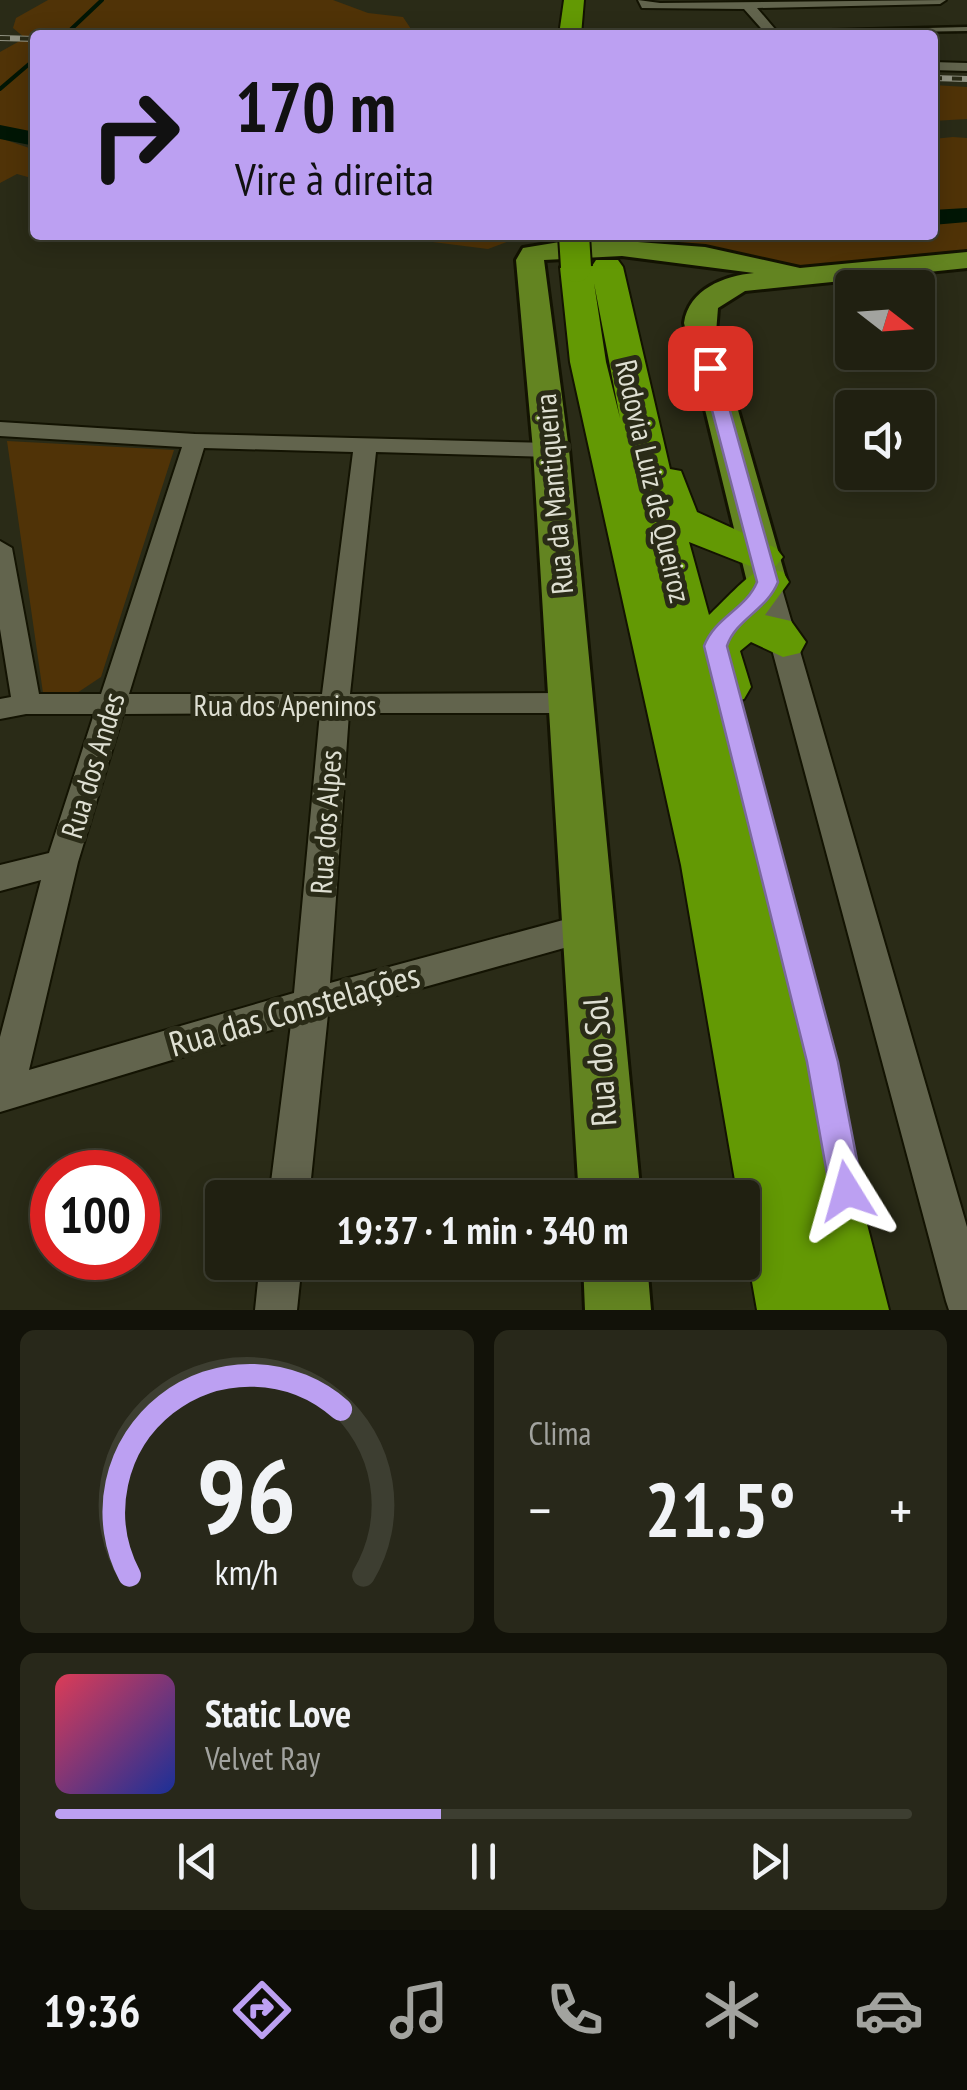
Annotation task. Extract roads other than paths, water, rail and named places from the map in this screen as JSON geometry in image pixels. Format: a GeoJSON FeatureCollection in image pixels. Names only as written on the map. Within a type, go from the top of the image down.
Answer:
{"type":"FeatureCollection","features":[{"type":"Feature","properties":{"kind":"highway"},"geometry":{"type":"LineString","coordinates":[[571,30],[574,0]]}},
{"type":"Feature","properties":{"kind":"highway","name":"Rodovia Luiz de Queiroz"},"geometry":{"type":"LineString","coordinates":[[590,251],[624,350],[655,491],[757,896],[852,1310]]}},
{"type":"Feature","properties":{"kind":"highway","name":"Rodovia Luiz de Queiroz"},"geometry":{"type":"LineString","coordinates":[[590,251],[588,362],[710,865],[794,1310]]}},
{"type":"Feature","properties":{"kind":"highway"},"geometry":{"type":"LineString","coordinates":[[624,350],[647,408],[678,516],[764,569],[761,597],[721,630],[716,646],[842,1152],[862,1310]]}},
{"type":"Feature","properties":{"kind":"highway"},"geometry":{"type":"LineString","coordinates":[[706,535],[735,531],[745,517],[746,505]]}},
{"type":"Feature","properties":{"kind":"highway"},"geometry":{"type":"LineString","coordinates":[[716,646],[742,626],[774,632],[783,642]]}},
{"type":"Feature","properties":{"kind":"main road","name":"Rua da Mantiqueira"},"geometry":{"type":"LineString","coordinates":[[589,927],[550,450],[530,260],[533,254],[554,248],[632,248],[756,271]]}},
{"type":"Feature","properties":{"kind":"main road"},"geometry":{"type":"LineString","coordinates":[[764,569],[698,322],[709,298],[756,271],[859,269],[967,260]]}},
{"type":"Feature","properties":{"kind":"main road"},"geometry":{"type":"LineString","coordinates":[[756,271],[859,269]]}},
{"type":"Feature","properties":{"kind":"main road","name":"Rua do Sol"},"geometry":{"type":"LineString","coordinates":[[589,927],[609,1180]]}},
{"type":"Feature","properties":{"kind":"main road"},"geometry":{"type":"LineString","coordinates":[[616,1280],[618,1310]]}},
{"type":"Feature","properties":{"kind":"street"},"geometry":{"type":"LineString","coordinates":[[644,0],[649,6],[660,8],[940,0]]}},
{"type":"Feature","properties":{"kind":"street"},"geometry":{"type":"LineString","coordinates":[[747,5],[769,30]]}},
{"type":"Feature","properties":{"kind":"street"},"geometry":{"type":"LineString","coordinates":[[938,66],[967,67]]}},
{"type":"Feature","properties":{"kind":"street"},"geometry":{"type":"LineString","coordinates":[[0,429],[194,441],[550,450]]}},
{"type":"Feature","properties":{"kind":"street","name":"Rua dos Andes"},"geometry":{"type":"LineString","coordinates":[[2,1095],[62,862],[194,441]]}},
{"type":"Feature","properties":{"kind":"street","name":"Rua dos Alpes"},"geometry":{"type":"LineString","coordinates":[[291,1180],[312,1003],[334,704],[365,447]]}},
{"type":"Feature","properties":{"kind":"street"},"geometry":{"type":"LineString","coordinates":[[1,559],[13,706]]}},
{"type":"Feature","properties":{"kind":"street"},"geometry":{"type":"LineString","coordinates":[[764,569],[967,1300]]}},
{"type":"Feature","properties":{"kind":"street","name":"Rua dos Apeninos"},"geometry":{"type":"LineString","coordinates":[[13,706],[570,703]]}},
{"type":"Feature","properties":{"kind":"street"},"geometry":{"type":"LineString","coordinates":[[0,878],[62,862]]}},
{"type":"Feature","properties":{"kind":"street","name":"Rua das Constelações"},"geometry":{"type":"LineString","coordinates":[[2,1095],[312,1003],[589,927]]}},
{"type":"Feature","properties":{"kind":"street"},"geometry":{"type":"LineString","coordinates":[[276,1310],[280,1280]]}},
{"type":"Feature","properties":{"kind":"lane"},"geometry":{"type":"LineString","coordinates":[[928,30],[967,29]]}},
{"type":"Feature","properties":{"kind":"waterway"},"geometry":{"type":"LineString","coordinates":[[70,30],[102,0]]}},
{"type":"Feature","properties":{"kind":"waterway"},"geometry":{"type":"LineString","coordinates":[[0,89],[30,63]]}},
{"type":"Feature","properties":{"kind":"waterway"},"geometry":{"type":"LineString","coordinates":[[0,132],[30,138]]}},
{"type":"Feature","properties":{"kind":"waterway"},"geometry":{"type":"LineString","coordinates":[[938,217],[967,215]]}},
{"type":"Feature","properties":{"kind":"railway"},"geometry":{"type":"LineString","coordinates":[[0,38],[30,39]]}},
{"type":"Feature","properties":{"kind":"railway"},"geometry":{"type":"LineString","coordinates":[[938,78],[967,79]]}}]}
